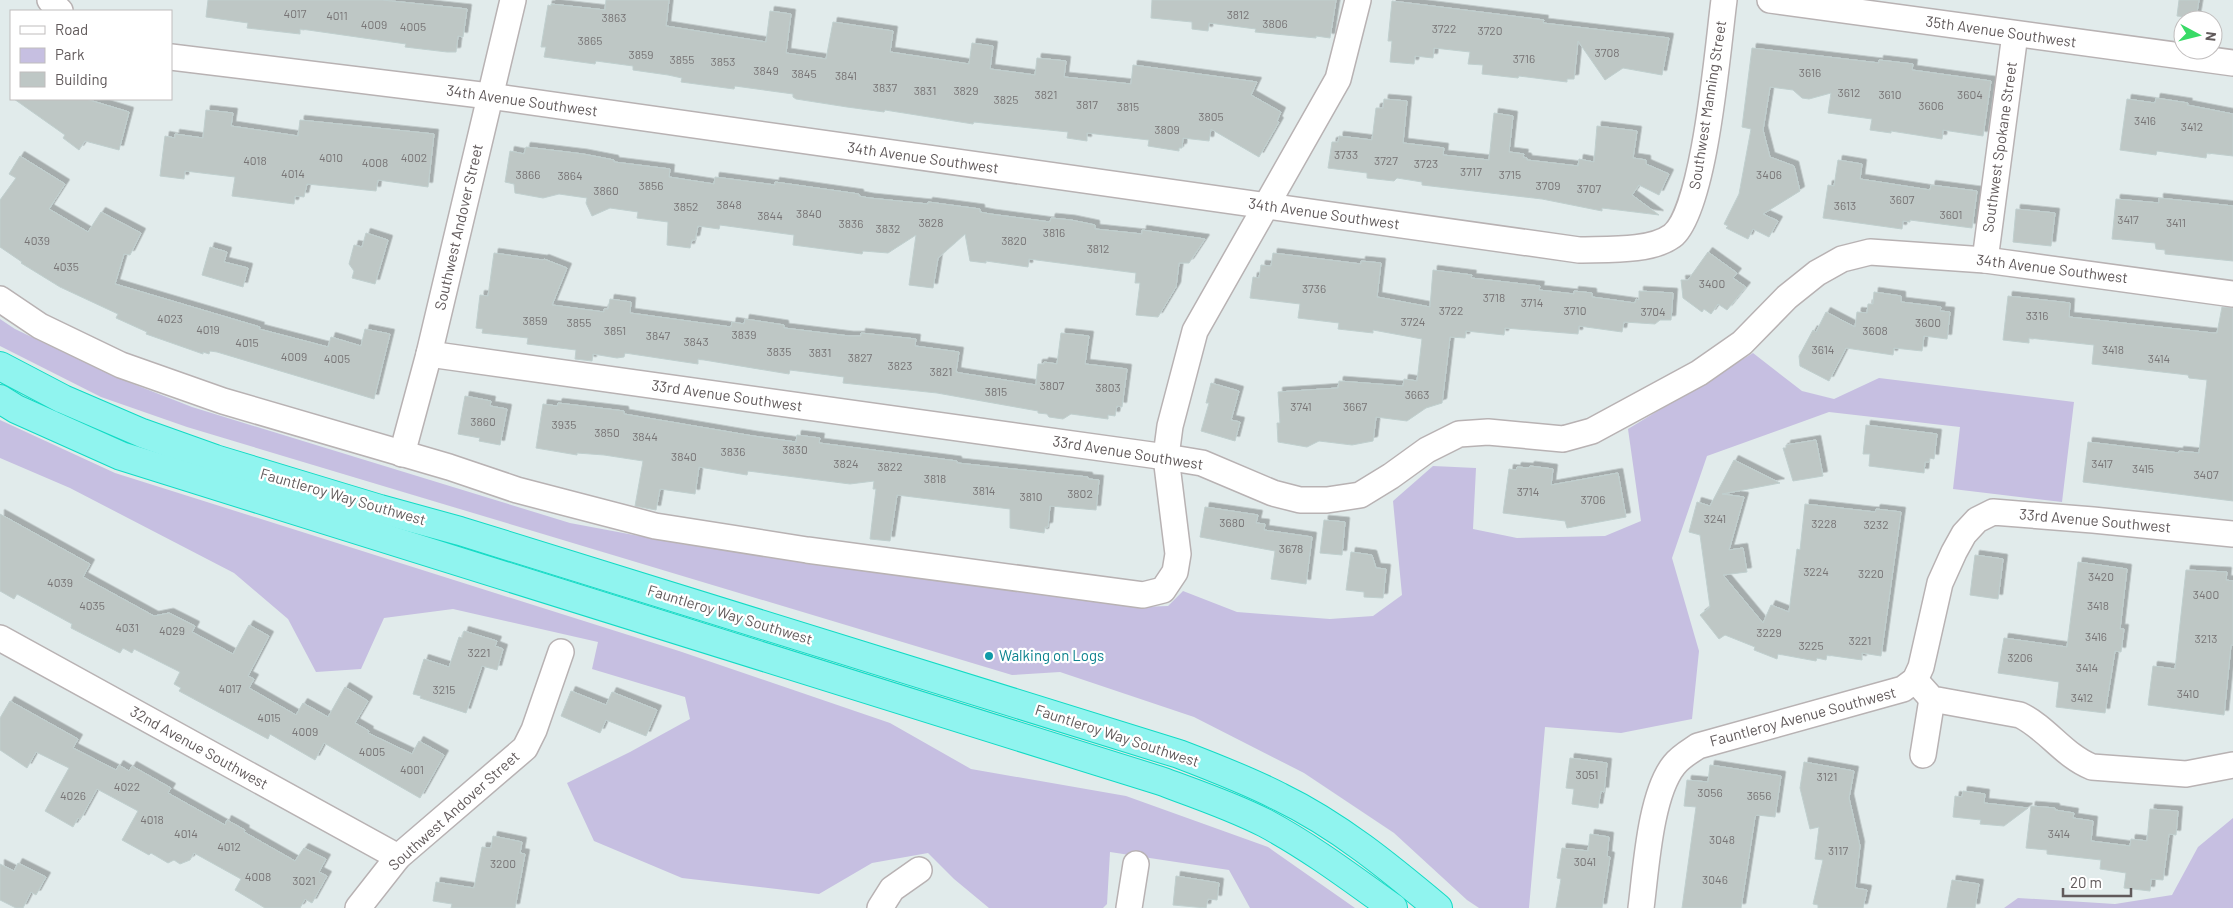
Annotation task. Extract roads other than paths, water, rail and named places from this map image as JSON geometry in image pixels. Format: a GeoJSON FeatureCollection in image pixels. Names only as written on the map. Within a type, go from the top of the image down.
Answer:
{"type":"FeatureCollection","features":[{"type":"Feature","properties":{"kind":"highway","name":"Fauntleroy Way Southwest"},"geometry":{"type":"LineString","coordinates":[[0,366],[63,399],[142,432],[215,459],[380,510],[460,531],[1169,751],[1220,769],[1281,797],[1320,820],[1389,867],[1438,908]]}},
{"type":"Feature","properties":{"kind":"highway","name":"Fauntleroy Way Southwest"},"geometry":{"type":"LineString","coordinates":[[0,399],[121,456],[1170,785],[1263,822],[1302,844],[1393,908]]}},
{"type":"Feature","properties":{"kind":"street"},"geometry":{"type":"LineString","coordinates":[[50,0],[59,10]]}},
{"type":"Feature","properties":{"kind":"street","name":"Southwest Andover Street"},"geometry":{"type":"LineString","coordinates":[[402,454],[429,354],[513,0]]}},
{"type":"Feature","properties":{"kind":"street"},"geometry":{"type":"LineString","coordinates":[[0,299],[40,326],[121,364],[223,401],[517,490],[655,526],[807,550],[1143,595],[1163,590],[1175,572],[1178,554],[1166,457],[1170,426],[1194,331],[1338,79],[1358,0]]}},
{"type":"Feature","properties":{"kind":"street","name":"Southwest Manning Street"},"geometry":{"type":"LineString","coordinates":[[1673,235],[1688,210],[1699,180],[1724,0]]}},
{"type":"Feature","properties":{"kind":"street","name":"35th Avenue Southwest"},"geometry":{"type":"LineString","coordinates":[[1770,0],[2233,63]]}},
{"type":"Feature","properties":{"kind":"street","name":"Southwest Spokane Street"},"geometry":{"type":"LineString","coordinates":[[1985,260],[2015,34]]}},
{"type":"Feature","properties":{"kind":"street","name":"34th Avenue Southwest"},"geometry":{"type":"LineString","coordinates":[[172,57],[489,96],[1579,250],[1653,245],[1673,235]]}},
{"type":"Feature","properties":{"kind":"street","name":"34th Avenue Southwest"},"geometry":{"type":"LineString","coordinates":[[1870,252],[1985,260],[2233,294]]}},
{"type":"Feature","properties":{"kind":"street","name":"33rd Avenue Southwest"},"geometry":{"type":"LineString","coordinates":[[429,354],[1166,457],[1202,463],[1273,493],[1300,500],[1328,500],[1360,495],[1391,476],[1427,450],[1459,434],[1488,432],[1563,438],[1592,431],[1699,372],[1742,343],[1787,297],[1817,273],[1842,259],[1870,252]]}},
{"type":"Feature","properties":{"kind":"street","name":"33rd Avenue Southwest"},"geometry":{"type":"LineString","coordinates":[[1915,680],[1921,668],[1940,583],[1964,534],[1977,520],[1993,512],[2112,521],[2233,534]]}},
{"type":"Feature","properties":{"kind":"street","name":"32nd Avenue Southwest"},"geometry":{"type":"LineString","coordinates":[[0,638],[398,858]]}},
{"type":"Feature","properties":{"kind":"street","name":"Southwest Andover Street"},"geometry":{"type":"LineString","coordinates":[[358,908],[398,858],[525,748],[534,730],[561,652]]}},
{"type":"Feature","properties":{"kind":"street","name":"Fauntleroy Avenue Southwest"},"geometry":{"type":"LineString","coordinates":[[1641,908],[1653,818],[1663,788],[1674,764],[1698,746],[1903,689],[1915,680],[1932,699]]}},
{"type":"Feature","properties":{"kind":"street"},"geometry":{"type":"LineString","coordinates":[[1923,755],[1932,699],[2020,715],[2032,721],[2078,762],[2092,767],[2186,774],[2233,765]]}},
{"type":"Feature","properties":{"kind":"street"},"geometry":{"type":"LineString","coordinates":[[1129,908],[1136,864]]}},
{"type":"Feature","properties":{"kind":"street"},"geometry":{"type":"LineString","coordinates":[[880,908],[892,889],[919,870]]}},
{"type":"Feature","properties":{"kind":"place","name":"Walking on Logs"},"geometry":{"type":"Point","coordinates":[989,656]}}]}
